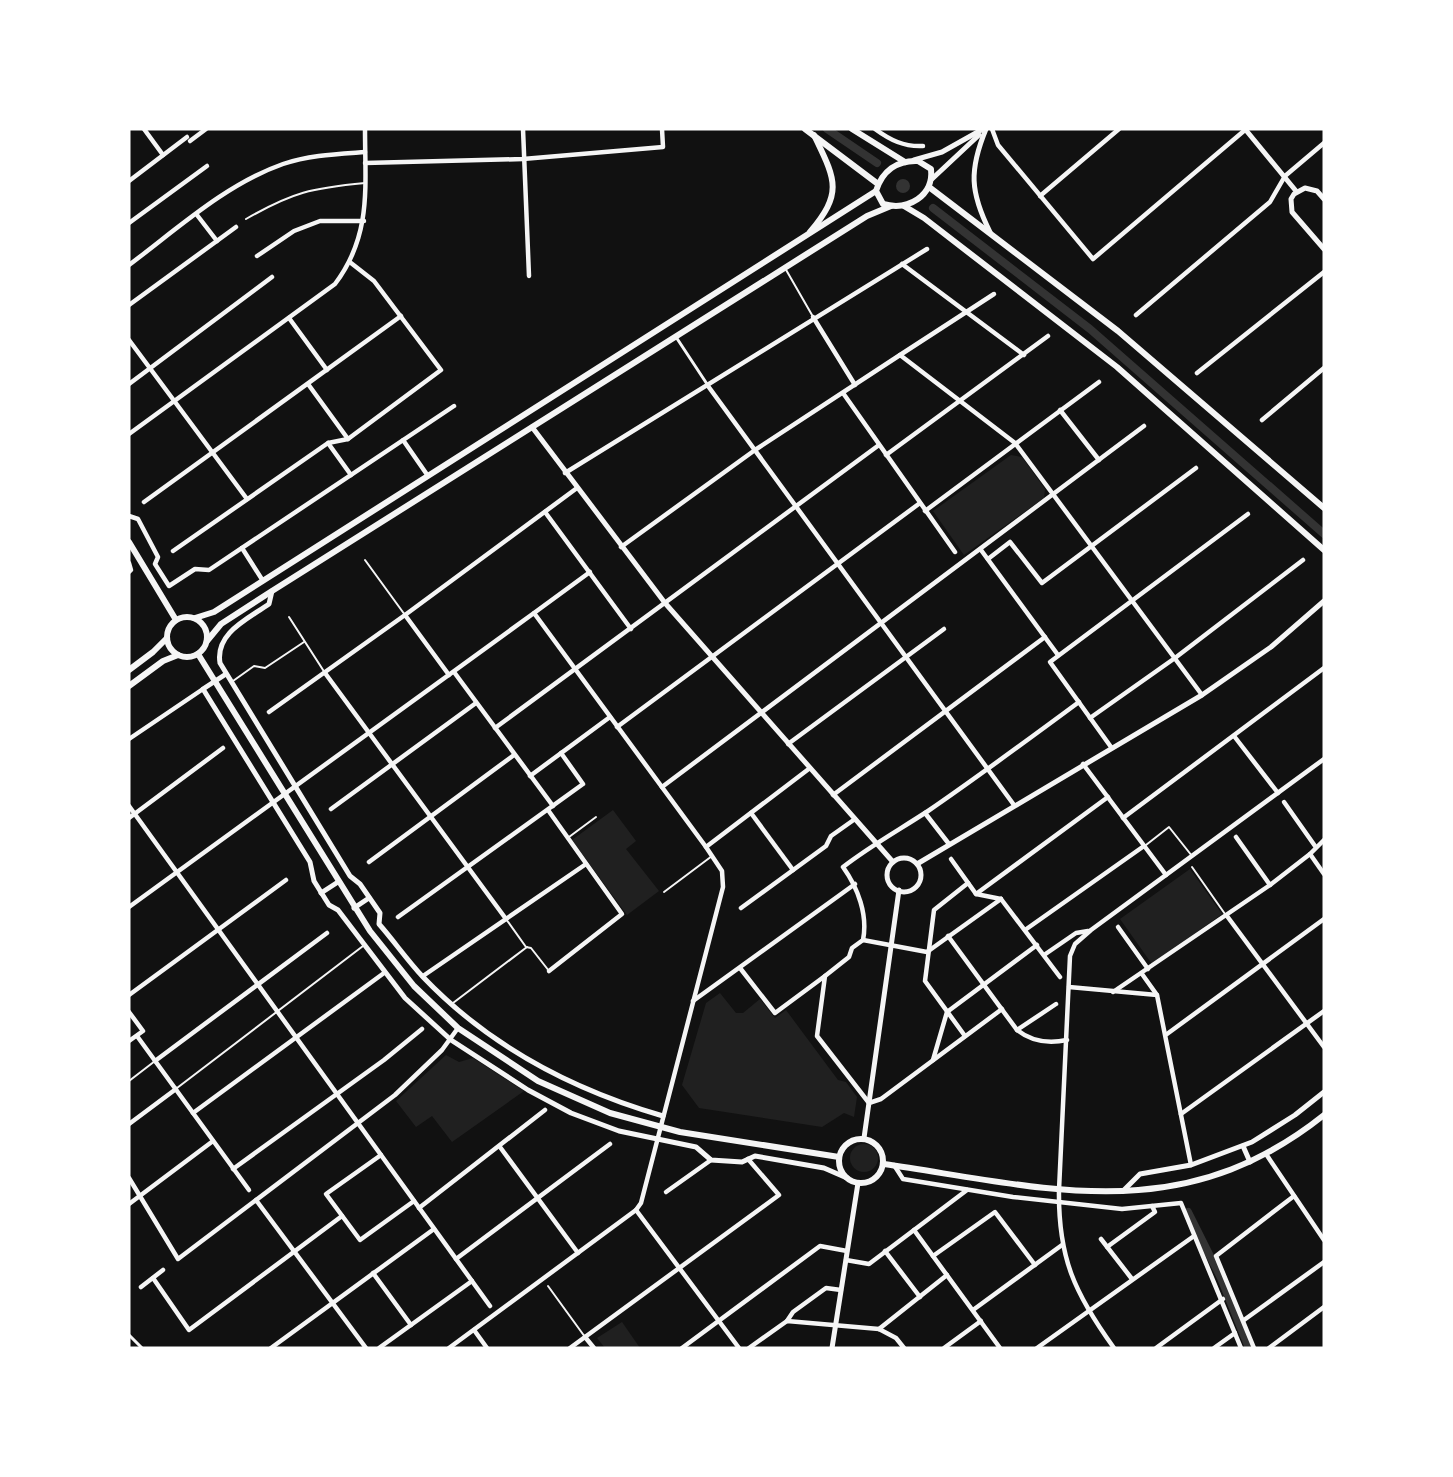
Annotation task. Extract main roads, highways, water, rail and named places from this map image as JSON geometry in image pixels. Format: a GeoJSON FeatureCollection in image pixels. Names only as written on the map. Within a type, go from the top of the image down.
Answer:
{"type":"FeatureCollection","features":[{"type":"Feature","properties":{"kind":"main road"},"geometry":{"type":"LineString","coordinates":[[805,129],[878,184]]}},
{"type":"Feature","properties":{"kind":"main road"},"geometry":{"type":"LineString","coordinates":[[852,129],[908,162]]}},
{"type":"Feature","properties":{"kind":"main road"},"geometry":{"type":"LineString","coordinates":[[806,237],[828,211],[834,192],[828,165],[814,135]]}},
{"type":"Feature","properties":{"kind":"main road"},"geometry":{"type":"LineString","coordinates":[[207,641],[204,626],[195,618],[186,616],[176,620],[169,627],[167,638],[170,648],[178,655],[188,657],[198,654],[221,624],[532,427],[867,216],[891,206],[904,206],[915,202],[929,187],[932,179],[931,169],[925,164],[908,162],[894,166],[878,184],[876,191],[878,199],[891,206]]}},
{"type":"Feature","properties":{"kind":"main road"},"geometry":{"type":"LineString","coordinates":[[929,187],[1118,331],[1324,508]]}},
{"type":"Feature","properties":{"kind":"main road"},"geometry":{"type":"LineString","coordinates":[[195,618],[214,612],[876,191]]}},
{"type":"Feature","properties":{"kind":"main road"},"geometry":{"type":"LineString","coordinates":[[904,206],[924,218],[1116,367],[1324,550]]}},
{"type":"Feature","properties":{"kind":"main road"},"geometry":{"type":"LineString","coordinates":[[524,415],[532,427]]}},
{"type":"Feature","properties":{"kind":"main road"},"geometry":{"type":"LineString","coordinates":[[129,542],[176,620]]}},
{"type":"Feature","properties":{"kind":"main road"},"geometry":{"type":"LineString","coordinates":[[129,670],[167,638]]}},
{"type":"Feature","properties":{"kind":"main road"},"geometry":{"type":"LineString","coordinates":[[198,654],[354,908],[392,961],[458,1028],[538,1081],[599,1109],[660,1128],[839,1157]]}},
{"type":"Feature","properties":{"kind":"main road"},"geometry":{"type":"LineString","coordinates":[[129,686],[163,662],[178,655]]}},
{"type":"Feature","properties":{"kind":"main road"},"geometry":{"type":"LineString","coordinates":[[884,1164],[1059,1190],[1122,1192],[1164,1189],[1212,1178],[1251,1162],[1324,1115]]}},
{"type":"Feature","properties":{"kind":"main road"},"geometry":{"type":"LineString","coordinates":[[864,1138],[877,1144],[884,1164],[877,1177],[858,1183],[847,1178],[840,1167],[839,1157],[849,1142],[864,1138]]}},
{"type":"Feature","properties":{"kind":"waterway"},"geometry":{"type":"LineString","coordinates":[[827,129],[877,163]]}},
{"type":"Feature","properties":{"kind":"waterway"},"geometry":{"type":"LineString","coordinates":[[933,208],[1090,329],[1324,534]]}},
{"type":"Feature","properties":{"kind":"waterway"},"geometry":{"type":"LineString","coordinates":[[1188,1212],[1221,1278],[1249,1348]]}}]}
